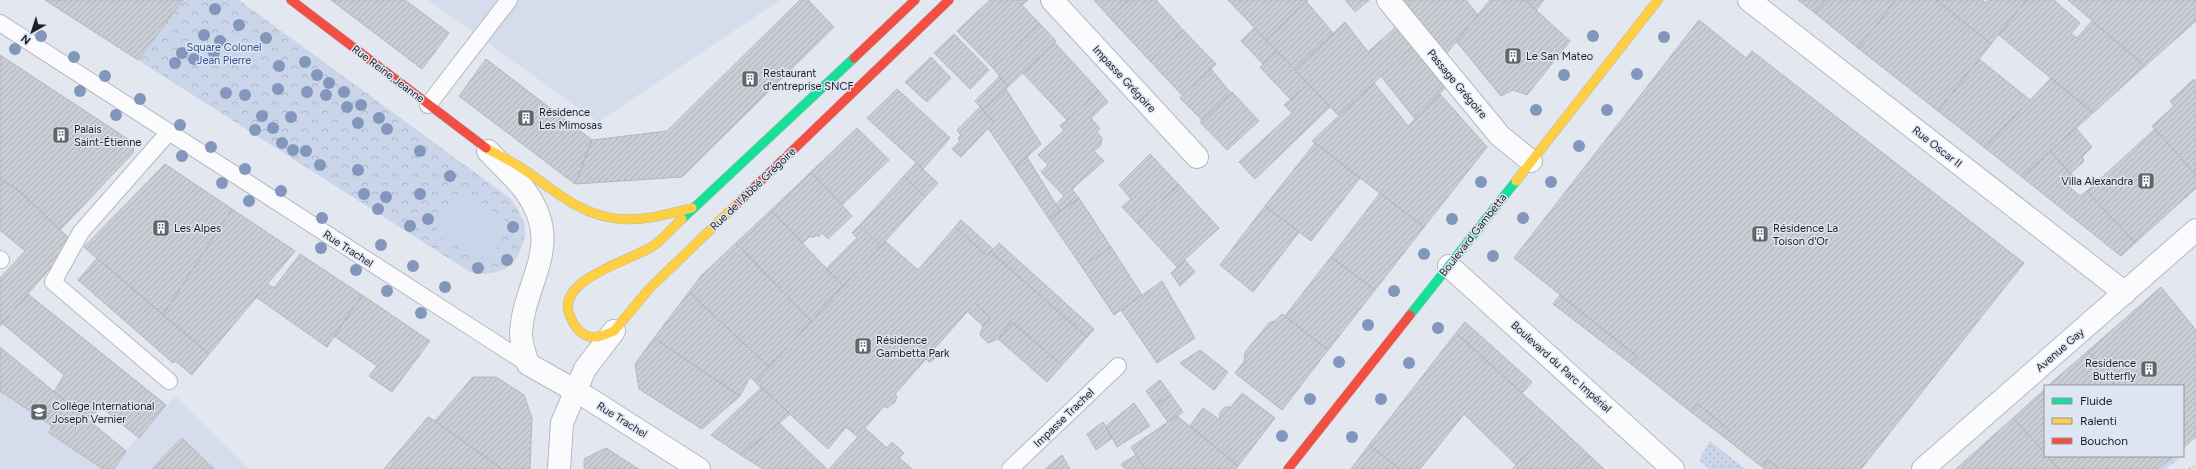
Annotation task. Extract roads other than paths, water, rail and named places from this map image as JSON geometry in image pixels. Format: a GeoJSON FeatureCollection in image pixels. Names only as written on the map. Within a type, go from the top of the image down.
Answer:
{"type":"FeatureCollection","features":[{"type":"Feature","properties":{"kind":"main road","name":"Rue Reine Jeanne"},"geometry":{"type":"LineString","coordinates":[[291,0],[486,148],[522,168],[571,204],[595,214],[615,219],[636,220],[656,218],[695,207]]}},
{"type":"Feature","properties":{"kind":"main road"},"geometry":{"type":"LineString","coordinates":[[614,331],[599,337],[587,336],[580,331],[569,316],[567,301],[572,292],[580,283],[653,246],[915,0]]}},
{"type":"Feature","properties":{"kind":"main road","name":"Rue de l'Abbé Grégoire"},"geometry":{"type":"LineString","coordinates":[[614,331],[649,289],[949,0]]}},
{"type":"Feature","properties":{"kind":"main road","name":"Boulevard Gambetta"},"geometry":{"type":"LineString","coordinates":[[1288,469],[1658,0]]}},
{"type":"Feature","properties":{"kind":"street","name":"Impasse Grégoire"},"geometry":{"type":"LineString","coordinates":[[1052,0],[1197,157]]}},
{"type":"Feature","properties":{"kind":"street","name":"Passage Grégoire"},"geometry":{"type":"LineString","coordinates":[[1388,0],[1500,136],[1531,161]]}},
{"type":"Feature","properties":{"kind":"street","name":"Rue Oscar II"},"geometry":{"type":"LineString","coordinates":[[1749,0],[2125,293]]}},
{"type":"Feature","properties":{"kind":"street"},"geometry":{"type":"LineString","coordinates":[[486,148],[526,192],[540,219],[542,247],[540,262],[526,309],[521,334],[528,364]]}},
{"type":"Feature","properties":{"kind":"street","name":"Avenue Gay"},"geometry":{"type":"LineString","coordinates":[[1923,469],[2196,230]]}},
{"type":"Feature","properties":{"kind":"street","name":"Boulevard du Parc Impérial"},"geometry":{"type":"LineString","coordinates":[[1449,266],[1673,469]]}},
{"type":"Feature","properties":{"kind":"street","name":"Rue de l'Abbé Grégoire"},"geometry":{"type":"LineString","coordinates":[[559,469],[562,423],[585,369],[614,331]]}},
{"type":"Feature","properties":{"kind":"street","name":"Rue Trachel"},"geometry":{"type":"LineString","coordinates":[[528,364],[575,393],[605,409],[699,469]]}},
{"type":"Feature","properties":{"kind":"lane"},"geometry":{"type":"LineString","coordinates":[[428,105],[509,0]]}},
{"type":"Feature","properties":{"kind":"lane","name":"Rue Trachel"},"geometry":{"type":"LineString","coordinates":[[0,23],[528,364]]}},
{"type":"Feature","properties":{"kind":"lane"},"geometry":{"type":"LineString","coordinates":[[168,132],[81,232],[53,282],[169,380]]}},
{"type":"Feature","properties":{"kind":"lane","name":"Impasse Trachel"},"geometry":{"type":"LineString","coordinates":[[1010,469],[1118,366]]}},
{"type":"Feature","properties":{"kind":"place","name":"Le San Mateo"},"geometry":{"type":"Point","coordinates":[1513,56]}},
{"type":"Feature","properties":{"kind":"place","name":"Restaurant d'entreprise SNCF"},"geometry":{"type":"Point","coordinates":[750,79]}},
{"type":"Feature","properties":{"kind":"place","name":"Résidence Les Mimosas"},"geometry":{"type":"Point","coordinates":[526,118]}},
{"type":"Feature","properties":{"kind":"place","name":"Palais Saint-Étienne"},"geometry":{"type":"Point","coordinates":[61,135]}},
{"type":"Feature","properties":{"kind":"place","name":"Villa Alexandra"},"geometry":{"type":"Point","coordinates":[2146,181]}},
{"type":"Feature","properties":{"kind":"place","name":"Les Alpes"},"geometry":{"type":"Point","coordinates":[161,228]}},
{"type":"Feature","properties":{"kind":"place","name":"Résidence La Toison d'Or"},"geometry":{"type":"Point","coordinates":[1760,234]}},
{"type":"Feature","properties":{"kind":"place","name":"Résidence Gambetta Park"},"geometry":{"type":"Point","coordinates":[863,346]}},
{"type":"Feature","properties":{"kind":"place","name":"Residence Butterfly"},"geometry":{"type":"Point","coordinates":[2149,369]}},
{"type":"Feature","properties":{"kind":"place","name":"Collège International Joseph Vernier"},"geometry":{"type":"Point","coordinates":[39,412]}},
{"type":"Feature","properties":{"kind":"park label","name":"Square Colonel Jean Pierre"},"geometry":{"type":"Point","coordinates":[224,53]}}]}
